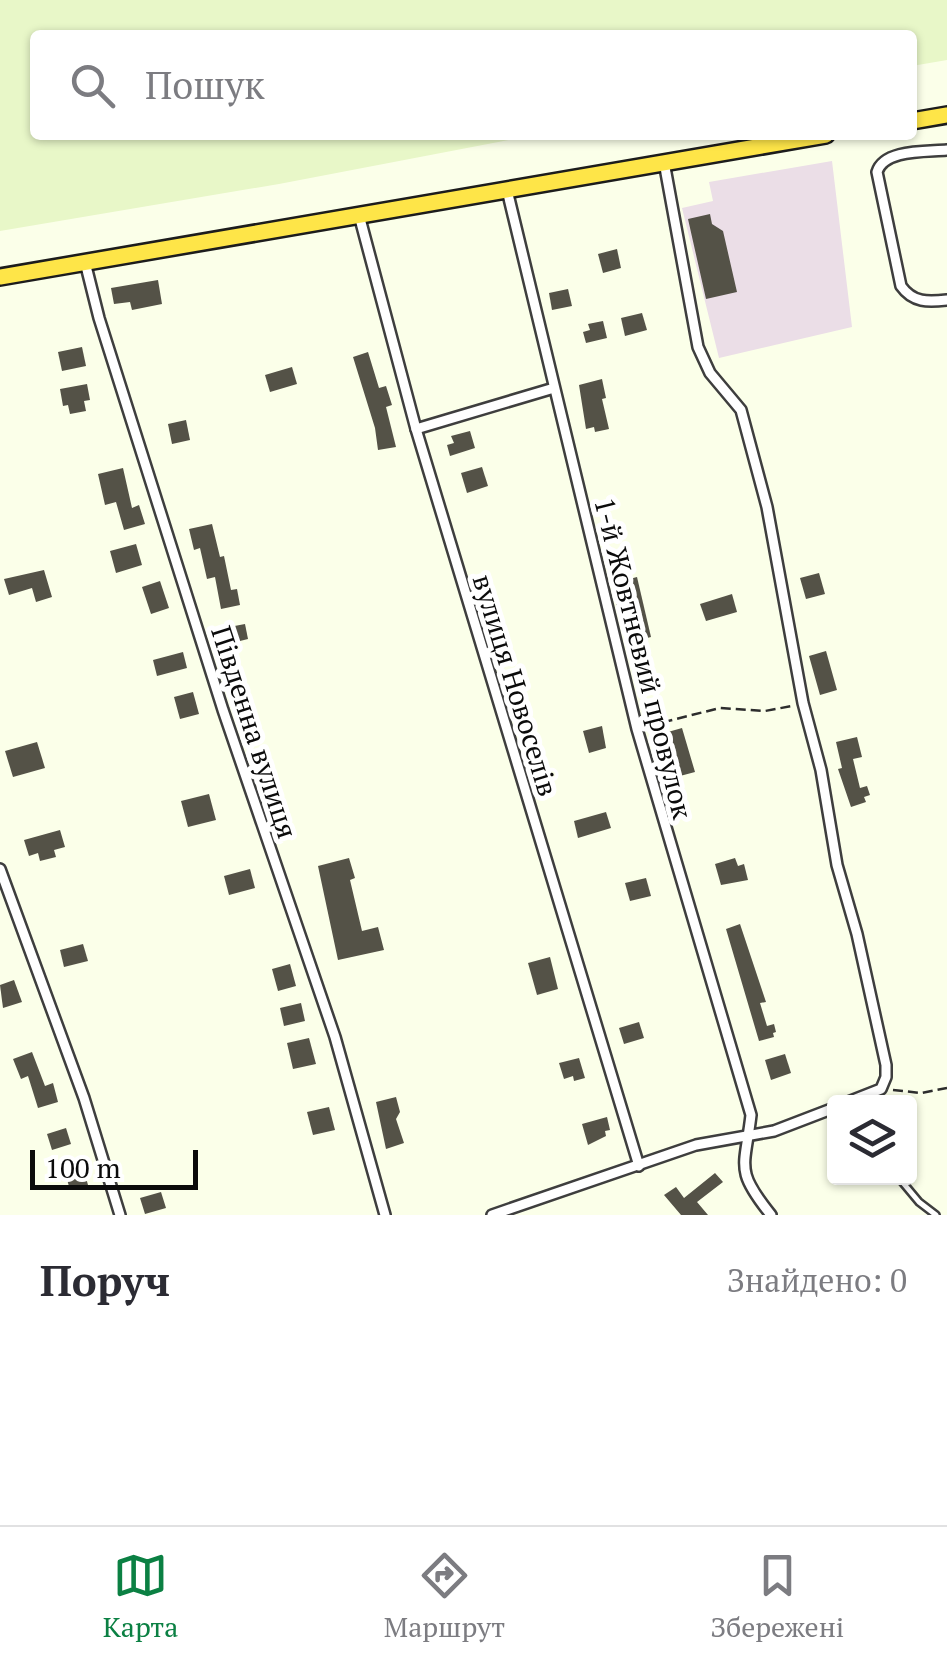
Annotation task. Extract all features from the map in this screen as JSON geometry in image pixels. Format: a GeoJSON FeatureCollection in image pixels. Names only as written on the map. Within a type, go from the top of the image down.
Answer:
{"type":"FeatureCollection","features":[{"type":"Feature","properties":{"kind":"highway"},"geometry":{"type":"LineString","coordinates":[[917,120],[947,115]]}},
{"type":"Feature","properties":{"kind":"highway"},"geometry":{"type":"LineString","coordinates":[[0,277],[796,140]]}},
{"type":"Feature","properties":{"kind":"street"},"geometry":{"type":"LineString","coordinates":[[947,150],[888,158],[877,172],[901,286],[906,294],[922,302],[947,300]]}},
{"type":"Feature","properties":{"kind":"street"},"geometry":{"type":"LineString","coordinates":[[664,162],[698,347],[710,373],[741,410],[767,507],[837,865],[857,934],[886,1065],[882,1089],[866,1095]]}},
{"type":"Feature","properties":{"kind":"street","name":"1-й Жовтневий провулок"},"geometry":{"type":"LineString","coordinates":[[507,190],[637,729],[751,1115],[748,1133]]}},
{"type":"Feature","properties":{"kind":"street","name":"вулиця Новоселів"},"geometry":{"type":"LineString","coordinates":[[359,215],[416,429],[639,1166]]}},
{"type":"Feature","properties":{"kind":"street","name":"Південна вулиця"},"geometry":{"type":"LineString","coordinates":[[86,262],[99,318],[222,710],[335,1037],[385,1215]]}},
{"type":"Feature","properties":{"kind":"street"},"geometry":{"type":"LineString","coordinates":[[416,429],[554,388]]}},
{"type":"Feature","properties":{"kind":"street"},"geometry":{"type":"LineString","coordinates":[[0,870],[84,1098],[120,1215]]}},
{"type":"Feature","properties":{"kind":"street"},"geometry":{"type":"LineString","coordinates":[[492,1215],[696,1145],[782,1129],[827,1111]]}},
{"type":"Feature","properties":{"kind":"street"},"geometry":{"type":"LineString","coordinates":[[748,1133],[743,1170],[753,1192],[771,1215]]}},
{"type":"Feature","properties":{"kind":"lane"},"geometry":{"type":"LineString","coordinates":[[905,1185],[936,1215]]}},
{"type":"Feature","properties":{"kind":"path"},"geometry":{"type":"LineString","coordinates":[[637,729],[705,710],[766,711],[804,703]]}},
{"type":"Feature","properties":{"kind":"path"},"geometry":{"type":"LineString","coordinates":[[882,1089],[921,1093],[947,1088]]}},
{"type":"Feature","properties":{"kind":"shaded area"},"geometry":{"type":"Polygon","coordinates":[[[832,161],[852,327],[719,358],[682,208],[713,201],[709,182],[832,161]]]}},
{"type":"Feature","properties":{"kind":"green space"},"geometry":{"type":"Polygon","coordinates":[[[0,0],[947,0],[947,60],[917,65],[917,30],[30,30],[30,140],[509,140],[0,231],[0,0]]]}},
{"type":"Feature","properties":{"kind":"building"},"geometry":{"type":"Polygon","coordinates":[[[710,214],[712,224],[723,231],[737,292],[706,299],[688,219],[710,214]]]}},
{"type":"Feature","properties":{"kind":"building"},"geometry":{"type":"Polygon","coordinates":[[[617,249],[621,268],[603,273],[598,254],[617,249]]]}},
{"type":"Feature","properties":{"kind":"building"},"geometry":{"type":"Polygon","coordinates":[[[158,280],[162,304],[132,310],[130,302],[114,304],[111,288],[158,280]]]}},
{"type":"Feature","properties":{"kind":"building"},"geometry":{"type":"Polygon","coordinates":[[[568,289],[572,306],[552,310],[549,293],[568,289]]]}},
{"type":"Feature","properties":{"kind":"building"},"geometry":{"type":"Polygon","coordinates":[[[642,313],[647,330],[625,336],[621,318],[642,313]]]}},
{"type":"Feature","properties":{"kind":"building"},"geometry":{"type":"Polygon","coordinates":[[[603,321],[607,338],[586,343],[583,332],[590,330],[588,324],[603,321]]]}},
{"type":"Feature","properties":{"kind":"building"},"geometry":{"type":"Polygon","coordinates":[[[82,347],[86,366],[62,371],[58,352],[82,347]]]}},
{"type":"Feature","properties":{"kind":"building"},"geometry":{"type":"Polygon","coordinates":[[[368,352],[379,388],[386,386],[392,405],[386,407],[396,447],[378,450],[353,357],[368,352]]]}},
{"type":"Feature","properties":{"kind":"building"},"geometry":{"type":"Polygon","coordinates":[[[292,367],[297,384],[270,392],[265,375],[292,367]]]}},
{"type":"Feature","properties":{"kind":"building"},"geometry":{"type":"Polygon","coordinates":[[[602,379],[609,429],[595,432],[594,427],[586,429],[579,385],[602,379]]]}},
{"type":"Feature","properties":{"kind":"building"},"geometry":{"type":"Polygon","coordinates":[[[87,384],[90,400],[84,401],[86,411],[70,414],[68,405],[63,406],[60,389],[87,384]]]}},
{"type":"Feature","properties":{"kind":"building"},"geometry":{"type":"Polygon","coordinates":[[[186,420],[190,440],[172,444],[168,424],[186,420]]]}},
{"type":"Feature","properties":{"kind":"building"},"geometry":{"type":"Polygon","coordinates":[[[470,431],[475,448],[450,456],[447,445],[454,443],[451,436],[470,431]]]}},
{"type":"Feature","properties":{"kind":"building"},"geometry":{"type":"Polygon","coordinates":[[[482,467],[488,486],[467,493],[461,473],[482,467]]]}},
{"type":"Feature","properties":{"kind":"building"},"geometry":{"type":"Polygon","coordinates":[[[123,468],[132,508],[139,505],[145,524],[124,530],[116,502],[105,505],[98,474],[123,468]]]}},
{"type":"Feature","properties":{"kind":"building"},"geometry":{"type":"Polygon","coordinates":[[[212,524],[231,590],[237,589],[240,605],[221,609],[215,577],[207,579],[200,548],[194,550],[189,529],[212,524]]]}},
{"type":"Feature","properties":{"kind":"building"},"geometry":{"type":"Polygon","coordinates":[[[136,544],[142,565],[116,573],[110,551],[136,544]]]}},
{"type":"Feature","properties":{"kind":"building"},"geometry":{"type":"Polygon","coordinates":[[[44,570],[52,597],[36,602],[32,588],[9,595],[4,579],[44,570]]]}},
{"type":"Feature","properties":{"kind":"building"},"geometry":{"type":"Polygon","coordinates":[[[819,573],[825,594],[806,599],[800,578],[819,573]]]}},
{"type":"Feature","properties":{"kind":"building"},"geometry":{"type":"Polygon","coordinates":[[[637,577],[651,637],[627,643],[611,584],[637,577]]]}},
{"type":"Feature","properties":{"kind":"building"},"geometry":{"type":"Polygon","coordinates":[[[160,581],[169,608],[151,614],[142,587],[160,581]]]}},
{"type":"Feature","properties":{"kind":"building"},"geometry":{"type":"Polygon","coordinates":[[[732,594],[737,612],[706,621],[700,604],[732,594]]]}},
{"type":"Feature","properties":{"kind":"building"},"geometry":{"type":"Polygon","coordinates":[[[245,624],[248,639],[228,644],[224,628],[245,624]]]}},
{"type":"Feature","properties":{"kind":"building"},"geometry":{"type":"Polygon","coordinates":[[[826,651],[837,690],[820,695],[809,656],[826,651]]]}},
{"type":"Feature","properties":{"kind":"building"},"geometry":{"type":"Polygon","coordinates":[[[183,652],[187,668],[157,676],[153,660],[183,652]]]}},
{"type":"Feature","properties":{"kind":"building"},"geometry":{"type":"Polygon","coordinates":[[[193,692],[199,714],[180,719],[174,697],[193,692]]]}},
{"type":"Feature","properties":{"kind":"building"},"geometry":{"type":"Polygon","coordinates":[[[602,726],[606,748],[589,753],[583,731],[602,726]]]}},
{"type":"Feature","properties":{"kind":"building"},"geometry":{"type":"Polygon","coordinates":[[[682,728],[695,772],[680,776],[668,732],[682,728]]]}},
{"type":"Feature","properties":{"kind":"building"},"geometry":{"type":"Polygon","coordinates":[[[857,737],[862,757],[853,759],[860,788],[867,786],[870,795],[864,797],[866,802],[851,807],[838,769],[842,768],[836,742],[857,737]]]}},
{"type":"Feature","properties":{"kind":"building"},"geometry":{"type":"Polygon","coordinates":[[[37,742],[45,768],[13,777],[5,751],[37,742]]]}},
{"type":"Feature","properties":{"kind":"building"},"geometry":{"type":"Polygon","coordinates":[[[209,794],[216,820],[188,827],[181,801],[209,794]]]}},
{"type":"Feature","properties":{"kind":"building"},"geometry":{"type":"Polygon","coordinates":[[[606,812],[611,828],[578,838],[574,821],[606,812]]]}},
{"type":"Feature","properties":{"kind":"building"},"geometry":{"type":"Polygon","coordinates":[[[60,830],[65,847],[54,850],[56,857],[40,861],[38,853],[29,856],[24,840],[60,830]]]}},
{"type":"Feature","properties":{"kind":"building"},"geometry":{"type":"Polygon","coordinates":[[[349,858],[362,931],[378,927],[384,950],[338,960],[318,866],[349,858]]]}},
{"type":"Feature","properties":{"kind":"building"},"geometry":{"type":"Polygon","coordinates":[[[735,858],[738,866],[744,864],[748,880],[721,885],[715,864],[735,858]]]}},
{"type":"Feature","properties":{"kind":"building"},"geometry":{"type":"Polygon","coordinates":[[[250,869],[255,888],[229,895],[224,876],[250,869]]]}},
{"type":"Feature","properties":{"kind":"building"},"geometry":{"type":"Polygon","coordinates":[[[646,878],[651,896],[630,901],[625,883],[646,878]]]}},
{"type":"Feature","properties":{"kind":"building"},"geometry":{"type":"Polygon","coordinates":[[[740,924],[766,1002],[760,1003],[767,1026],[774,1024],[776,1032],[774,1037],[759,1041],[726,929],[740,924]]]}},
{"type":"Feature","properties":{"kind":"building"},"geometry":{"type":"Polygon","coordinates":[[[83,944],[88,961],[64,967],[60,950],[83,944]]]}},
{"type":"Feature","properties":{"kind":"building"},"geometry":{"type":"Polygon","coordinates":[[[550,957],[558,989],[537,995],[528,963],[550,957]]]}},
{"type":"Feature","properties":{"kind":"building"},"geometry":{"type":"Polygon","coordinates":[[[290,964],[296,986],[278,991],[272,969],[290,964]]]}},
{"type":"Feature","properties":{"kind":"building"},"geometry":{"type":"Polygon","coordinates":[[[14,980],[22,1002],[3,1008],[0,985],[14,980]]]}},
{"type":"Feature","properties":{"kind":"building"},"geometry":{"type":"Polygon","coordinates":[[[301,1003],[305,1021],[284,1026],[280,1008],[301,1003]]]}},
{"type":"Feature","properties":{"kind":"building"},"geometry":{"type":"Polygon","coordinates":[[[639,1022],[644,1038],[624,1044],[619,1028],[639,1022]]]}},
{"type":"Feature","properties":{"kind":"building"},"geometry":{"type":"Polygon","coordinates":[[[309,1038],[316,1064],[293,1069],[287,1043],[309,1038]]]}},
{"type":"Feature","properties":{"kind":"building"},"geometry":{"type":"Polygon","coordinates":[[[32,1052],[45,1086],[53,1083],[58,1102],[38,1108],[28,1076],[21,1079],[13,1059],[32,1052]]]}},
{"type":"Feature","properties":{"kind":"building"},"geometry":{"type":"Polygon","coordinates":[[[785,1054],[791,1073],[771,1080],[765,1060],[785,1054]]]}},
{"type":"Feature","properties":{"kind":"building"},"geometry":{"type":"Polygon","coordinates":[[[579,1058],[585,1078],[564,1079],[559,1063],[579,1058]]]}},
{"type":"Feature","properties":{"kind":"building"},"geometry":{"type":"Polygon","coordinates":[[[396,1097],[400,1112],[396,1119],[404,1143],[386,1149],[376,1102],[396,1097]]]}},
{"type":"Feature","properties":{"kind":"building"},"geometry":{"type":"Polygon","coordinates":[[[329,1107],[335,1130],[313,1135],[307,1112],[329,1107]]]}},
{"type":"Feature","properties":{"kind":"building"},"geometry":{"type":"Polygon","coordinates":[[[607,1117],[610,1130],[605,1131],[606,1136],[588,1145],[582,1124],[607,1117]]]}},
{"type":"Feature","properties":{"kind":"building"},"geometry":{"type":"Polygon","coordinates":[[[66,1128],[71,1144],[52,1150],[47,1134],[66,1128]]]}},
{"type":"Feature","properties":{"kind":"building"},"geometry":{"type":"Polygon","coordinates":[[[83,1167],[88,1185],[70,1190],[65,1172],[83,1167]]]}},
{"type":"Feature","properties":{"kind":"building"},"geometry":{"type":"Polygon","coordinates":[[[715,1173],[723,1182],[697,1202],[708,1215],[681,1215],[664,1195],[676,1187],[684,1198],[715,1173]]]}},
{"type":"Feature","properties":{"kind":"building"},"geometry":{"type":"Polygon","coordinates":[[[161,1192],[166,1208],[145,1214],[140,1198],[161,1192]]]}}]}
